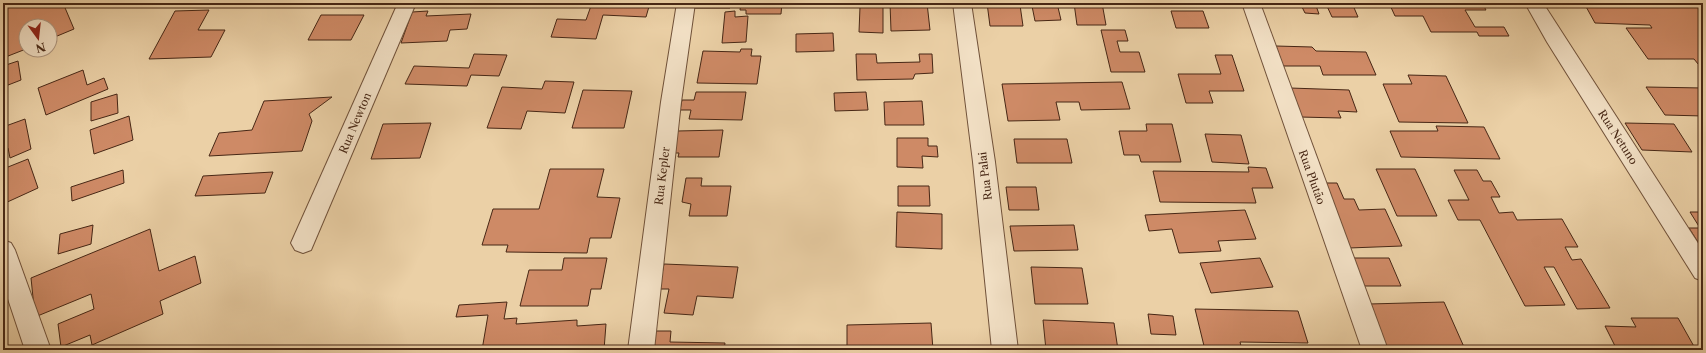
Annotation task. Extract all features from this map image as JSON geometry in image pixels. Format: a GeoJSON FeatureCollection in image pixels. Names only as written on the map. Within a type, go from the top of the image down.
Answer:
{"type":"FeatureCollection","features":[{"type":"Feature","properties":{"kind":"street","name":"Rua Newton"},"geometry":{"type":"LineString","coordinates":[[303,243],[407,3]]}},
{"type":"Feature","properties":{"kind":"street","name":"Rua Kepler"},"geometry":{"type":"LineString","coordinates":[[641,350],[671,102],[686,3]]}},
{"type":"Feature","properties":{"kind":"street","name":"Rua Palai"},"geometry":{"type":"LineString","coordinates":[[962,3],[984,162],[1005,350]]}},
{"type":"Feature","properties":{"kind":"street","name":"Rua Plutão"},"geometry":{"type":"LineString","coordinates":[[1251,3],[1375,350]]}},
{"type":"Feature","properties":{"kind":"street","name":"Rua Netuno"},"geometry":{"type":"LineString","coordinates":[[1534,3],[1558,44],[1703,271]]}},
{"type":"Feature","properties":{"kind":"street"},"geometry":{"type":"LineString","coordinates":[[3,250],[38,350]]}},
{"type":"Feature","properties":{"kind":"building"},"geometry":{"type":"Polygon","coordinates":[[[3,3],[63,3],[74,29],[58,36],[58,18],[18,18],[18,52],[3,58],[3,3]]]}},
{"type":"Feature","properties":{"kind":"building"},"geometry":{"type":"Polygon","coordinates":[[[104,3],[128,3],[102,6],[104,3]]]}},
{"type":"Feature","properties":{"kind":"building"},"geometry":{"type":"Polygon","coordinates":[[[592,3],[650,3],[646,17],[603,15],[596,39],[551,37],[557,19],[586,20],[592,3]]]}},
{"type":"Feature","properties":{"kind":"building"},"geometry":{"type":"Polygon","coordinates":[[[695,3],[730,3],[730,8],[694,8],[695,3]]]}},
{"type":"Feature","properties":{"kind":"building"},"geometry":{"type":"Polygon","coordinates":[[[741,3],[782,3],[781,14],[746,14],[746,10],[740,10],[741,3]]]}},
{"type":"Feature","properties":{"kind":"building"},"geometry":{"type":"Polygon","coordinates":[[[890,3],[927,3],[930,30],[891,31],[890,3]]]}},
{"type":"Feature","properties":{"kind":"building"},"geometry":{"type":"Polygon","coordinates":[[[987,3],[1057,3],[1061,20],[1035,21],[1032,6],[1020,5],[1023,26],[990,26],[987,3]]]}},
{"type":"Feature","properties":{"kind":"building"},"geometry":{"type":"Polygon","coordinates":[[[1074,3],[1102,3],[1106,25],[1077,25],[1074,3]]]}},
{"type":"Feature","properties":{"kind":"building"},"geometry":{"type":"Polygon","coordinates":[[[1300,3],[1315,3],[1319,14],[1305,13],[1300,3]]]}},
{"type":"Feature","properties":{"kind":"building"},"geometry":{"type":"Polygon","coordinates":[[[1352,3],[1358,17],[1332,17],[1326,4],[1352,3]]]}},
{"type":"Feature","properties":{"kind":"building"},"geometry":{"type":"Polygon","coordinates":[[[1389,3],[1482,3],[1486,10],[1465,10],[1475,27],[1504,27],[1509,36],[1479,36],[1477,32],[1431,32],[1423,16],[1395,16],[1389,3]]]}},
{"type":"Feature","properties":{"kind":"building"},"geometry":{"type":"Polygon","coordinates":[[[1584,3],[1699,3],[1703,6],[1703,70],[1694,59],[1648,59],[1626,28],[1652,28],[1650,25],[1595,23],[1584,3]]]}},
{"type":"Feature","properties":{"kind":"building"},"geometry":{"type":"Polygon","coordinates":[[[860,7],[883,7],[883,33],[859,32],[860,7]]]}},
{"type":"Feature","properties":{"kind":"building"},"geometry":{"type":"Polygon","coordinates":[[[209,10],[198,30],[225,30],[211,57],[149,59],[175,11],[209,10]]]}},
{"type":"Feature","properties":{"kind":"building"},"geometry":{"type":"Polygon","coordinates":[[[428,11],[426,16],[471,14],[467,29],[450,30],[447,41],[401,43],[412,12],[428,11]]]}},
{"type":"Feature","properties":{"kind":"building"},"geometry":{"type":"Polygon","coordinates":[[[735,11],[735,17],[748,16],[746,42],[722,43],[725,12],[735,11]]]}},
{"type":"Feature","properties":{"kind":"building"},"geometry":{"type":"Polygon","coordinates":[[[1171,11],[1203,11],[1209,28],[1176,28],[1171,11]]]}},
{"type":"Feature","properties":{"kind":"building"},"geometry":{"type":"Polygon","coordinates":[[[321,15],[364,15],[351,40],[308,40],[321,15]]]}},
{"type":"Feature","properties":{"kind":"building"},"geometry":{"type":"Polygon","coordinates":[[[1101,30],[1125,30],[1128,41],[1117,41],[1120,52],[1139,52],[1145,72],[1111,72],[1101,30]]]}},
{"type":"Feature","properties":{"kind":"building"},"geometry":{"type":"Polygon","coordinates":[[[833,33],[834,51],[796,52],[796,34],[833,33]]]}},
{"type":"Feature","properties":{"kind":"building"},"geometry":{"type":"Polygon","coordinates":[[[1276,46],[1312,47],[1316,51],[1366,52],[1376,75],[1323,75],[1320,66],[1283,66],[1276,46]]]}},
{"type":"Feature","properties":{"kind":"building"},"geometry":{"type":"Polygon","coordinates":[[[741,49],[752,49],[751,56],[761,56],[757,84],[697,83],[703,51],[740,52],[741,49]]]}},
{"type":"Feature","properties":{"kind":"building"},"geometry":{"type":"Polygon","coordinates":[[[474,54],[507,55],[499,76],[471,75],[467,86],[405,84],[414,66],[469,68],[474,54]]]}},
{"type":"Feature","properties":{"kind":"building"},"geometry":{"type":"Polygon","coordinates":[[[856,54],[876,54],[877,63],[920,62],[919,54],[932,54],[933,73],[915,74],[913,79],[857,80],[856,54]]]}},
{"type":"Feature","properties":{"kind":"building"},"geometry":{"type":"Polygon","coordinates":[[[1215,55],[1232,55],[1244,91],[1209,91],[1213,103],[1186,103],[1178,74],[1221,74],[1215,55]]]}},
{"type":"Feature","properties":{"kind":"building"},"geometry":{"type":"Polygon","coordinates":[[[18,61],[21,80],[3,87],[3,66],[18,61]]]}},
{"type":"Feature","properties":{"kind":"building"},"geometry":{"type":"Polygon","coordinates":[[[83,70],[87,85],[104,78],[108,89],[46,115],[38,88],[83,70]]]}},
{"type":"Feature","properties":{"kind":"building"},"geometry":{"type":"Polygon","coordinates":[[[1408,75],[1446,76],[1468,123],[1399,122],[1383,84],[1412,84],[1408,75]]]}},
{"type":"Feature","properties":{"kind":"building"},"geometry":{"type":"Polygon","coordinates":[[[545,81],[574,82],[565,113],[527,111],[521,129],[487,128],[502,87],[542,89],[545,81]]]}},
{"type":"Feature","properties":{"kind":"building"},"geometry":{"type":"Polygon","coordinates":[[[1122,82],[1130,109],[1081,110],[1079,102],[1056,102],[1060,120],[1008,121],[1002,84],[1122,82]]]}},
{"type":"Feature","properties":{"kind":"building"},"geometry":{"type":"Polygon","coordinates":[[[1646,87],[1703,88],[1703,116],[1665,115],[1646,87]]]}},
{"type":"Feature","properties":{"kind":"building"},"geometry":{"type":"Polygon","coordinates":[[[1290,88],[1349,90],[1357,112],[1338,111],[1341,118],[1300,117],[1290,88]]]}},
{"type":"Feature","properties":{"kind":"building"},"geometry":{"type":"Polygon","coordinates":[[[583,90],[632,91],[624,128],[572,128],[583,90]]]}},
{"type":"Feature","properties":{"kind":"building"},"geometry":{"type":"Polygon","coordinates":[[[696,92],[746,92],[742,120],[689,119],[691,110],[680,110],[682,100],[694,100],[696,92]]]}},
{"type":"Feature","properties":{"kind":"building"},"geometry":{"type":"Polygon","coordinates":[[[866,92],[868,110],[835,111],[834,93],[866,92]]]}},
{"type":"Feature","properties":{"kind":"building"},"geometry":{"type":"Polygon","coordinates":[[[117,94],[118,113],[91,121],[91,102],[117,94]]]}},
{"type":"Feature","properties":{"kind":"building"},"geometry":{"type":"Polygon","coordinates":[[[332,97],[309,114],[312,121],[302,151],[209,156],[219,133],[252,130],[264,101],[332,97]]]}},
{"type":"Feature","properties":{"kind":"building"},"geometry":{"type":"Polygon","coordinates":[[[922,101],[924,125],[885,125],[884,102],[922,101]]]}},
{"type":"Feature","properties":{"kind":"building"},"geometry":{"type":"Polygon","coordinates":[[[129,116],[133,140],[94,154],[90,130],[129,116]]]}},
{"type":"Feature","properties":{"kind":"building"},"geometry":{"type":"Polygon","coordinates":[[[25,119],[31,149],[10,158],[8,148],[3,150],[3,127],[25,119]]]}},
{"type":"Feature","properties":{"kind":"building"},"geometry":{"type":"Polygon","coordinates":[[[431,123],[420,158],[371,159],[383,124],[431,123]]]}},
{"type":"Feature","properties":{"kind":"building"},"geometry":{"type":"Polygon","coordinates":[[[1625,123],[1674,124],[1692,152],[1642,150],[1625,123]]]}},
{"type":"Feature","properties":{"kind":"building"},"geometry":{"type":"Polygon","coordinates":[[[1146,124],[1172,124],[1181,162],[1141,162],[1139,155],[1124,155],[1119,131],[1147,131],[1146,124]]]}},
{"type":"Feature","properties":{"kind":"building"},"geometry":{"type":"Polygon","coordinates":[[[1436,126],[1484,127],[1500,159],[1401,157],[1390,131],[1438,131],[1436,126]]]}},
{"type":"Feature","properties":{"kind":"building"},"geometry":{"type":"Polygon","coordinates":[[[723,130],[719,157],[678,157],[679,153],[673,153],[677,131],[723,130]]]}},
{"type":"Feature","properties":{"kind":"building"},"geometry":{"type":"Polygon","coordinates":[[[1205,134],[1241,135],[1249,164],[1212,162],[1205,134]]]}},
{"type":"Feature","properties":{"kind":"building"},"geometry":{"type":"Polygon","coordinates":[[[897,138],[928,138],[928,146],[937,146],[938,157],[922,156],[923,168],[897,167],[897,138]]]}},
{"type":"Feature","properties":{"kind":"building"},"geometry":{"type":"Polygon","coordinates":[[[1014,139],[1067,139],[1072,163],[1017,163],[1014,139]]]}},
{"type":"Feature","properties":{"kind":"building"},"geometry":{"type":"Polygon","coordinates":[[[28,159],[38,188],[3,204],[3,169],[28,159]]]}},
{"type":"Feature","properties":{"kind":"building"},"geometry":{"type":"Polygon","coordinates":[[[1248,167],[1266,168],[1273,188],[1252,188],[1256,203],[1160,202],[1153,171],[1249,172],[1248,167]]]}},
{"type":"Feature","properties":{"kind":"building"},"geometry":{"type":"Polygon","coordinates":[[[550,169],[604,169],[597,197],[620,198],[611,238],[590,238],[587,253],[506,252],[508,245],[482,245],[493,209],[539,209],[550,169]]]}},
{"type":"Feature","properties":{"kind":"building"},"geometry":{"type":"Polygon","coordinates":[[[1376,169],[1415,169],[1437,216],[1397,216],[1376,169]]]}},
{"type":"Feature","properties":{"kind":"building"},"geometry":{"type":"Polygon","coordinates":[[[123,170],[124,183],[72,201],[71,187],[123,170]]]}},
{"type":"Feature","properties":{"kind":"building"},"geometry":{"type":"Polygon","coordinates":[[[1454,170],[1477,170],[1483,181],[1491,181],[1500,197],[1491,197],[1499,213],[1513,212],[1517,220],[1562,219],[1578,247],[1565,247],[1572,260],[1581,259],[1610,308],[1577,309],[1554,267],[1544,267],[1565,305],[1525,306],[1480,220],[1458,220],[1448,200],[1469,200],[1454,170]]]}},
{"type":"Feature","properties":{"kind":"building"},"geometry":{"type":"Polygon","coordinates":[[[273,172],[265,193],[195,196],[203,176],[273,172]]]}},
{"type":"Feature","properties":{"kind":"building"},"geometry":{"type":"Polygon","coordinates":[[[686,178],[702,178],[701,186],[731,186],[727,216],[689,216],[691,204],[682,202],[686,178]]]}},
{"type":"Feature","properties":{"kind":"building"},"geometry":{"type":"Polygon","coordinates":[[[1321,183],[1337,183],[1344,199],[1354,199],[1359,210],[1385,209],[1402,246],[1349,248],[1321,183]]]}},
{"type":"Feature","properties":{"kind":"building"},"geometry":{"type":"Polygon","coordinates":[[[898,186],[929,186],[930,206],[898,206],[898,186]]]}},
{"type":"Feature","properties":{"kind":"building"},"geometry":{"type":"Polygon","coordinates":[[[1006,187],[1036,187],[1039,210],[1009,210],[1006,187]]]}},
{"type":"Feature","properties":{"kind":"building"},"geometry":{"type":"Polygon","coordinates":[[[1245,210],[1256,239],[1218,241],[1221,251],[1179,253],[1172,229],[1149,231],[1145,215],[1245,210]]]}},
{"type":"Feature","properties":{"kind":"building"},"geometry":{"type":"Polygon","coordinates":[[[897,212],[942,214],[942,249],[896,247],[897,212]]]}},
{"type":"Feature","properties":{"kind":"building"},"geometry":{"type":"Polygon","coordinates":[[[1690,212],[1703,212],[1703,250],[1689,228],[1700,228],[1690,212]]]}},
{"type":"Feature","properties":{"kind":"building"},"geometry":{"type":"Polygon","coordinates":[[[93,225],[91,244],[58,254],[60,234],[93,225]]]}},
{"type":"Feature","properties":{"kind":"building"},"geometry":{"type":"Polygon","coordinates":[[[1074,225],[1078,250],[1014,251],[1010,226],[1074,225]]]}},
{"type":"Feature","properties":{"kind":"building"},"geometry":{"type":"Polygon","coordinates":[[[150,229],[159,271],[195,256],[201,283],[160,301],[163,314],[92,345],[90,335],[61,347],[58,324],[94,309],[91,294],[35,317],[31,278],[150,229]]]}},
{"type":"Feature","properties":{"kind":"building"},"geometry":{"type":"Polygon","coordinates":[[[564,258],[607,258],[601,289],[591,289],[588,306],[520,306],[529,270],[562,270],[564,258]]]}},
{"type":"Feature","properties":{"kind":"building"},"geometry":{"type":"Polygon","coordinates":[[[1260,258],[1273,287],[1211,293],[1200,263],[1260,258]]]}},
{"type":"Feature","properties":{"kind":"building"},"geometry":{"type":"Polygon","coordinates":[[[1350,258],[1389,258],[1401,286],[1361,286],[1350,258]]]}},
{"type":"Feature","properties":{"kind":"building"},"geometry":{"type":"Polygon","coordinates":[[[664,264],[738,267],[733,298],[697,296],[693,315],[664,313],[669,289],[659,289],[664,264]]]}},
{"type":"Feature","properties":{"kind":"building"},"geometry":{"type":"Polygon","coordinates":[[[1031,267],[1082,268],[1088,304],[1035,304],[1031,267]]]}},
{"type":"Feature","properties":{"kind":"building"},"geometry":{"type":"Polygon","coordinates":[[[507,302],[504,319],[517,318],[516,324],[577,320],[577,326],[606,324],[604,350],[482,350],[488,315],[456,317],[459,305],[507,302]]]}},
{"type":"Feature","properties":{"kind":"building"},"geometry":{"type":"Polygon","coordinates":[[[1444,302],[1464,347],[1387,348],[1369,304],[1444,302]]]}},
{"type":"Feature","properties":{"kind":"building"},"geometry":{"type":"Polygon","coordinates":[[[1195,309],[1298,311],[1308,343],[1240,342],[1242,350],[1205,350],[1195,309]]]}},
{"type":"Feature","properties":{"kind":"building"},"geometry":{"type":"Polygon","coordinates":[[[1148,314],[1173,316],[1176,335],[1151,334],[1148,314]]]}},
{"type":"Feature","properties":{"kind":"building"},"geometry":{"type":"Polygon","coordinates":[[[1631,318],[1678,318],[1696,350],[1617,350],[1605,326],[1636,327],[1631,318]]]}},
{"type":"Feature","properties":{"kind":"building"},"geometry":{"type":"Polygon","coordinates":[[[1043,320],[1114,323],[1118,350],[1046,350],[1043,320]]]}},
{"type":"Feature","properties":{"kind":"building"},"geometry":{"type":"Polygon","coordinates":[[[931,323],[933,350],[847,350],[847,325],[931,323]]]}},
{"type":"Feature","properties":{"kind":"building"},"geometry":{"type":"Polygon","coordinates":[[[654,331],[671,331],[670,342],[725,343],[724,350],[650,350],[654,331]]]}}]}
